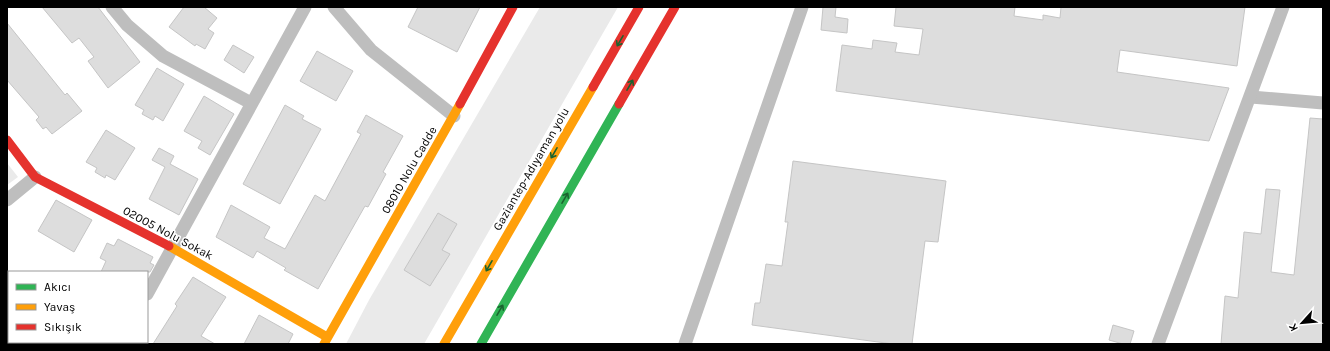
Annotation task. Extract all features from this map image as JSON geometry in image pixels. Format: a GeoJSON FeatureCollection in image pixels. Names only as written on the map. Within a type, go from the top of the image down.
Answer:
{"type":"FeatureCollection","features":[{"type":"Feature","properties":{"kind":"main road","name":"08010 Nolu Cadde"},"geometry":{"type":"LineString","coordinates":[[325,341],[454,116],[513,7]]}},
{"type":"Feature","properties":{"kind":"main road","name":"Gaziantep-Adıyaman yolu"},"geometry":{"type":"LineString","coordinates":[[444,344],[639,7]]}},
{"type":"Feature","properties":{"kind":"main road"},"geometry":{"type":"LineString","coordinates":[[481,344],[675,7]]}},
{"type":"Feature","properties":{"kind":"main road","name":"02005 Nolu Sokak"},"geometry":{"type":"LineString","coordinates":[[7,140],[35,177],[174,248],[325,341]]}},
{"type":"Feature","properties":{"kind":"street"},"geometry":{"type":"LineString","coordinates":[[112,7],[127,25],[163,56],[251,103]]}},
{"type":"Feature","properties":{"kind":"street"},"geometry":{"type":"LineString","coordinates":[[148,292],[174,248],[251,103],[305,7]]}},
{"type":"Feature","properties":{"kind":"street"},"geometry":{"type":"LineString","coordinates":[[334,7],[371,50],[454,116]]}},
{"type":"Feature","properties":{"kind":"street"},"geometry":{"type":"LineString","coordinates":[[685,344],[802,7]]}},
{"type":"Feature","properties":{"kind":"street"},"geometry":{"type":"LineString","coordinates":[[1158,344],[1284,7]]}},
{"type":"Feature","properties":{"kind":"street"},"geometry":{"type":"LineString","coordinates":[[1251,97],[1323,103]]}},
{"type":"Feature","properties":{"kind":"street"},"geometry":{"type":"LineString","coordinates":[[7,200],[35,177]]}},
{"type":"Feature","properties":{"kind":"shaded area"},"geometry":{"type":"Polygon","coordinates":[[[540,7],[618,7],[424,344],[346,344],[369,300],[540,7]]]}},
{"type":"Feature","properties":{"kind":"shaded area"},"geometry":{"type":"Polygon","coordinates":[[[7,163],[18,177],[7,185],[7,163]]]}},
{"type":"Feature","properties":{"kind":"building"},"geometry":{"type":"Polygon","coordinates":[[[42,7],[98,7],[140,62],[108,88],[88,61],[94,57],[79,38],[72,43],[42,7]]]}},
{"type":"Feature","properties":{"kind":"building"},"geometry":{"type":"Polygon","coordinates":[[[184,7],[204,7],[217,18],[208,29],[214,33],[205,49],[196,44],[195,46],[169,27],[184,7]]]}},
{"type":"Feature","properties":{"kind":"building"},"geometry":{"type":"Polygon","coordinates":[[[418,7],[480,7],[457,52],[408,27],[418,7]]]}},
{"type":"Feature","properties":{"kind":"building"},"geometry":{"type":"Polygon","coordinates":[[[823,7],[836,7],[835,17],[848,19],[847,33],[821,30],[823,7]]]}},
{"type":"Feature","properties":{"kind":"building"},"geometry":{"type":"Polygon","coordinates":[[[896,7],[1015,7],[1014,16],[1043,20],[1043,15],[1060,18],[1061,7],[1245,7],[1237,66],[1120,50],[1117,72],[1229,88],[1209,141],[836,91],[842,45],[872,49],[873,40],[897,43],[895,52],[919,55],[923,29],[894,26],[896,7]]]}},
{"type":"Feature","properties":{"kind":"building"},"geometry":{"type":"Polygon","coordinates":[[[7,23],[65,95],[67,93],[82,111],[52,134],[46,127],[43,129],[36,120],[39,117],[7,80],[7,23]]]}},
{"type":"Feature","properties":{"kind":"building"},"geometry":{"type":"Polygon","coordinates":[[[233,45],[254,57],[244,73],[224,60],[233,45]]]}},
{"type":"Feature","properties":{"kind":"building"},"geometry":{"type":"Polygon","coordinates":[[[317,51],[353,71],[336,101],[300,81],[317,51]]]}},
{"type":"Feature","properties":{"kind":"building"},"geometry":{"type":"Polygon","coordinates":[[[157,68],[184,84],[163,121],[155,116],[153,120],[142,114],[144,110],[135,105],[157,68]]]}},
{"type":"Feature","properties":{"kind":"building"},"geometry":{"type":"Polygon","coordinates":[[[204,96],[234,114],[210,155],[198,148],[202,141],[184,131],[204,96]]]}},
{"type":"Feature","properties":{"kind":"building"},"geometry":{"type":"Polygon","coordinates":[[[285,105],[304,116],[302,119],[321,129],[280,204],[243,184],[285,105]]]}},
{"type":"Feature","properties":{"kind":"building"},"geometry":{"type":"Polygon","coordinates":[[[366,115],[403,136],[383,172],[386,174],[368,207],[365,206],[318,289],[284,270],[286,268],[257,251],[253,258],[216,237],[231,205],[270,227],[264,238],[285,249],[315,195],[325,201],[361,134],[357,132],[366,115]]]}},
{"type":"Feature","properties":{"kind":"building"},"geometry":{"type":"Polygon","coordinates":[[[1310,118],[1323,119],[1323,344],[1221,344],[1225,296],[1238,298],[1244,232],[1261,234],[1266,189],[1280,190],[1271,272],[1294,275],[1310,118]]]}},
{"type":"Feature","properties":{"kind":"building"},"geometry":{"type":"Polygon","coordinates":[[[106,130],[135,148],[115,180],[106,175],[105,178],[95,172],[97,168],[86,162],[106,130]]]}},
{"type":"Feature","properties":{"kind":"building"},"geometry":{"type":"Polygon","coordinates":[[[159,148],[174,156],[170,164],[198,179],[179,215],[149,199],[165,167],[152,160],[159,148]]]}},
{"type":"Feature","properties":{"kind":"building"},"geometry":{"type":"Polygon","coordinates":[[[793,161],[946,181],[938,242],[925,241],[912,344],[893,344],[752,325],[755,303],[760,303],[766,264],[782,266],[788,222],[785,222],[793,161]]]}},
{"type":"Feature","properties":{"kind":"building"},"geometry":{"type":"Polygon","coordinates":[[[56,200],[92,220],[74,252],[38,231],[56,200]]]}},
{"type":"Feature","properties":{"kind":"building"},"geometry":{"type":"Polygon","coordinates":[[[438,213],[457,224],[442,250],[450,254],[430,286],[404,270],[438,213]]]}},
{"type":"Feature","properties":{"kind":"building"},"geometry":{"type":"Polygon","coordinates":[[[118,239],[153,257],[150,263],[154,265],[150,272],[101,271],[106,261],[100,258],[107,243],[114,246],[118,239]]]}},
{"type":"Feature","properties":{"kind":"building"},"geometry":{"type":"Polygon","coordinates":[[[193,277],[226,297],[201,336],[215,344],[153,344],[177,306],[175,304],[193,277]]]}},
{"type":"Feature","properties":{"kind":"building"},"geometry":{"type":"Polygon","coordinates":[[[259,315],[293,334],[288,344],[244,344],[259,315]]]}},
{"type":"Feature","properties":{"kind":"building"},"geometry":{"type":"Polygon","coordinates":[[[1113,325],[1134,331],[1130,344],[1123,344],[1109,340],[1113,325]]]}},
{"type":"Feature","properties":{"kind":"traffic: fast"},"geometry":{"type":"LineString","coordinates":[[481,344],[619,104]]}},
{"type":"Feature","properties":{"kind":"traffic: slow"},"geometry":{"type":"LineString","coordinates":[[444,344],[593,87]]}},
{"type":"Feature","properties":{"kind":"traffic: slow"},"geometry":{"type":"LineString","coordinates":[[324,344],[460,104]]}},
{"type":"Feature","properties":{"kind":"traffic: slow"},"geometry":{"type":"LineString","coordinates":[[169,246],[327,337]]}},
{"type":"Feature","properties":{"kind":"traffic: jam"},"geometry":{"type":"LineString","coordinates":[[460,104],[513,7]]}},
{"type":"Feature","properties":{"kind":"traffic: jam"},"geometry":{"type":"LineString","coordinates":[[593,87],[639,7]]}},
{"type":"Feature","properties":{"kind":"traffic: jam"},"geometry":{"type":"LineString","coordinates":[[619,104],[675,7]]}},
{"type":"Feature","properties":{"kind":"traffic: jam"},"geometry":{"type":"LineString","coordinates":[[7,140],[35,177],[169,246]]}}]}
